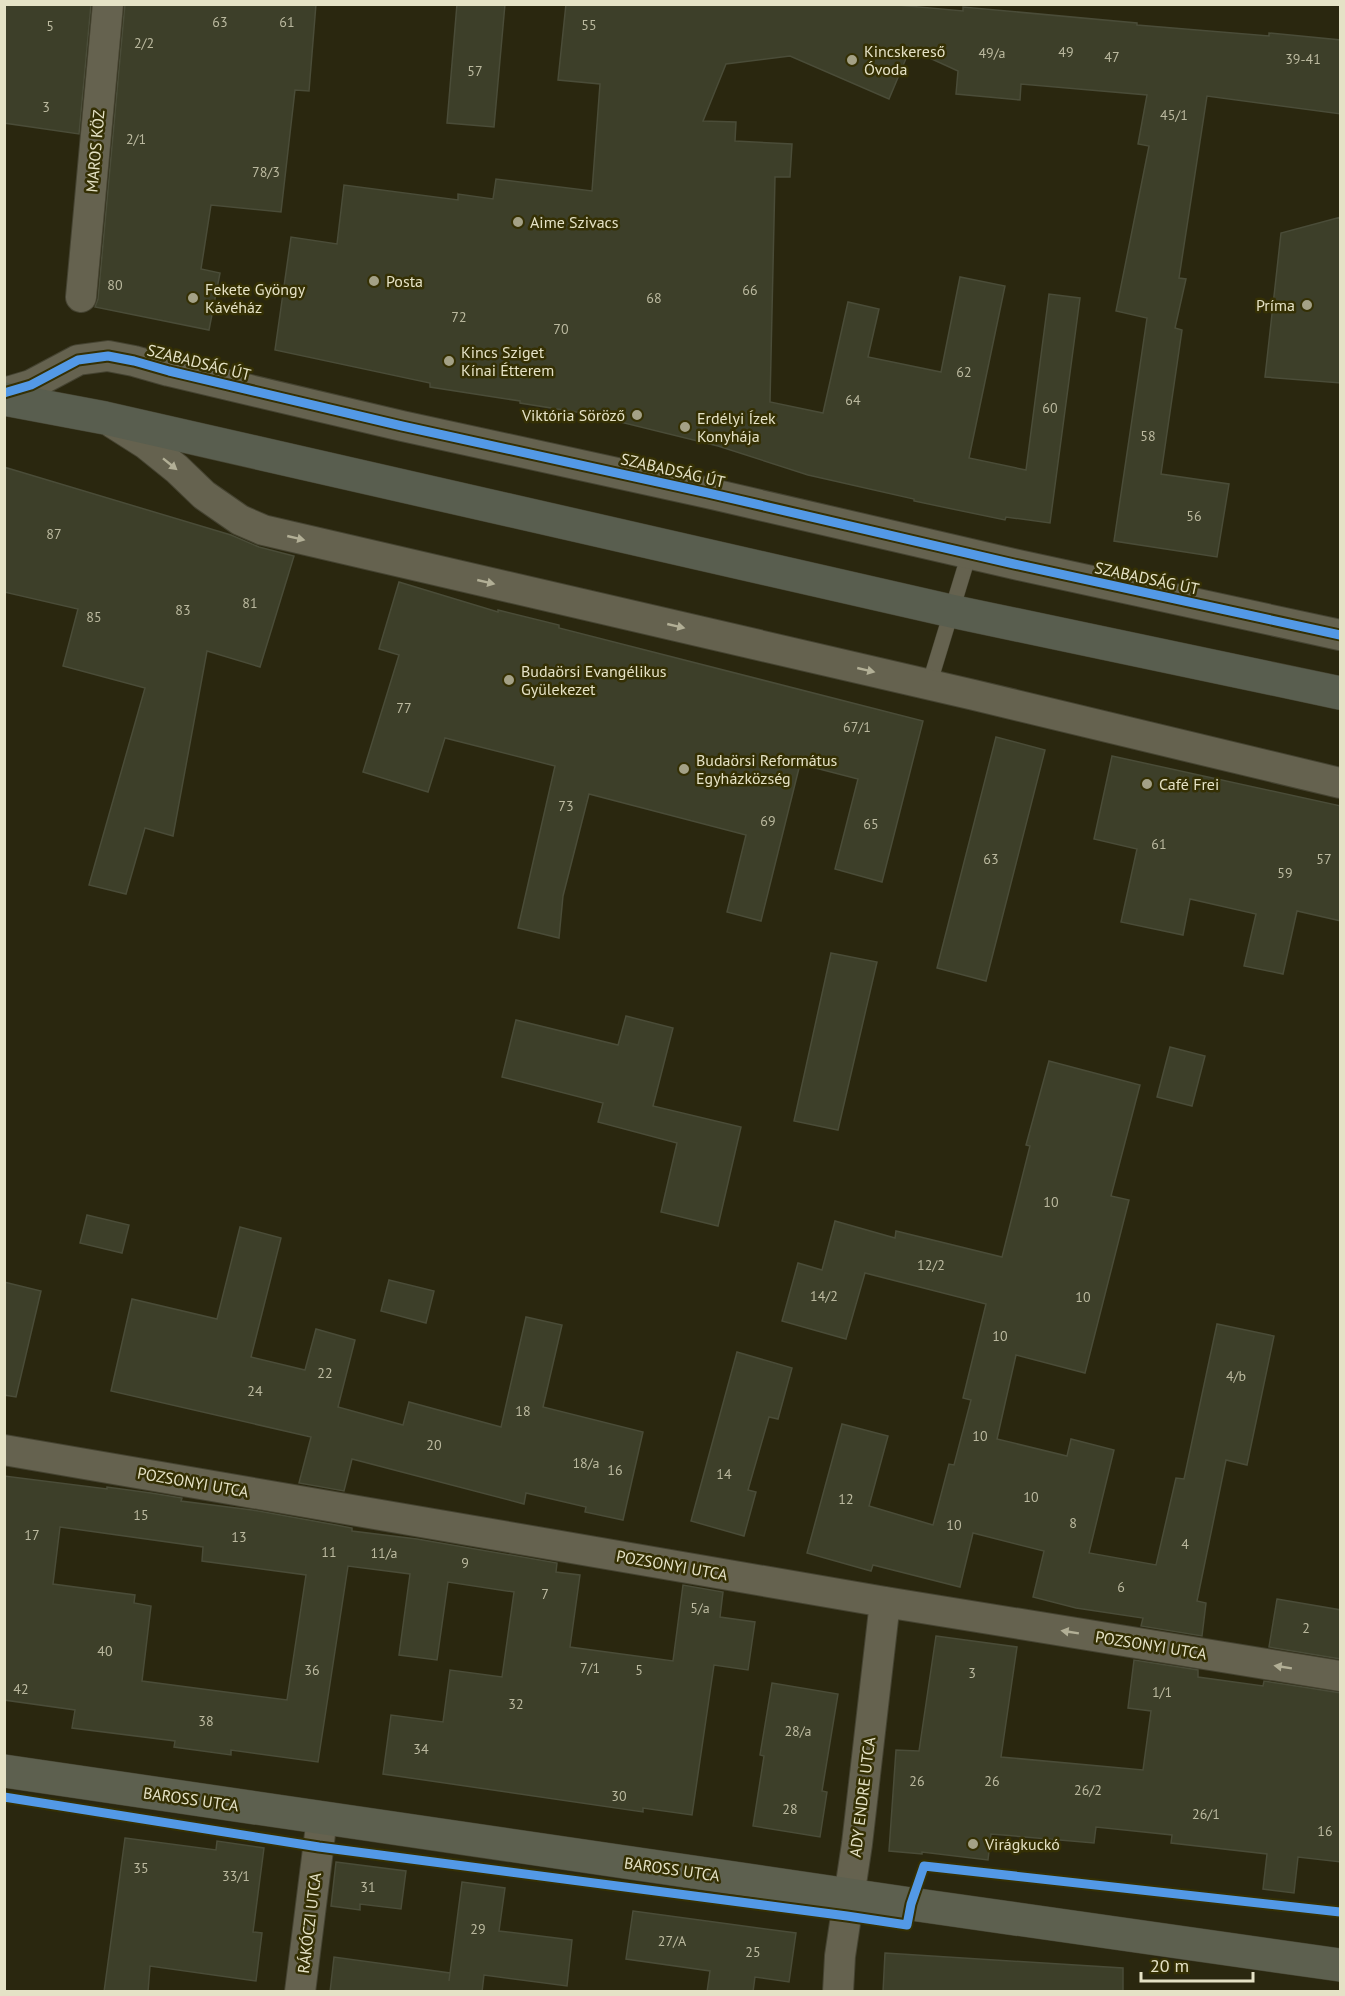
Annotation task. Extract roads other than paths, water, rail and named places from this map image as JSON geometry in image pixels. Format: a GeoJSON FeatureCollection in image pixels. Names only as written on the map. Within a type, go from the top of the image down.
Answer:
{"type":"FeatureCollection","features":[{"type":"Feature","properties":{"kind":"main road"},"geometry":{"type":"LineString","coordinates":[[4,399],[105,418],[951,611],[1341,693]]}},
{"type":"Feature","properties":{"kind":"street","name":"MAROS KÖZ"},"geometry":{"type":"LineString","coordinates":[[81,297],[108,4]]}},
{"type":"Feature","properties":{"kind":"street","name":"SZABADSÁG ÚT"},"geometry":{"type":"LineString","coordinates":[[4,393],[31,386],[78,360],[108,356],[391,423],[708,493],[969,554],[1341,635]]}},
{"type":"Feature","properties":{"kind":"street"},"geometry":{"type":"LineString","coordinates":[[105,418],[146,444],[204,495],[240,520],[263,530],[1341,783]]}},
{"type":"Feature","properties":{"kind":"street","name":"POZSONYI UTCA"},"geometry":{"type":"LineString","coordinates":[[4,1450],[885,1602],[1341,1676]]}},
{"type":"Feature","properties":{"kind":"street","name":"ADY ENDRE UTCA"},"geometry":{"type":"LineString","coordinates":[[838,1992],[840,1956],[858,1844],[885,1602]]}},
{"type":"Feature","properties":{"kind":"street","name":"BAROSS UTCA"},"geometry":{"type":"LineString","coordinates":[[4,1771],[1341,1965]]}},
{"type":"Feature","properties":{"kind":"street","name":"RÁKÓCZI UTCA"},"geometry":{"type":"LineString","coordinates":[[300,1992],[322,1818]]}},
{"type":"Feature","properties":{"kind":"lane"},"geometry":{"type":"LineString","coordinates":[[929,685],[969,554]]}},
{"type":"Feature","properties":{"kind":"place","name":"Kincskereső Óvoda"},"geometry":{"type":"Point","coordinates":[852,60]}},
{"type":"Feature","properties":{"kind":"place","name":"Aime Szivacs"},"geometry":{"type":"Point","coordinates":[518,222]}},
{"type":"Feature","properties":{"kind":"place","name":"Posta"},"geometry":{"type":"Point","coordinates":[374,281]}},
{"type":"Feature","properties":{"kind":"place","name":"Fekete Gyöngy Kávéház"},"geometry":{"type":"Point","coordinates":[193,298]}},
{"type":"Feature","properties":{"kind":"place","name":"Príma"},"geometry":{"type":"Point","coordinates":[1307,305]}},
{"type":"Feature","properties":{"kind":"place","name":"Kincs Sziget Kínai Étterem"},"geometry":{"type":"Point","coordinates":[449,361]}},
{"type":"Feature","properties":{"kind":"place","name":"Viktória Söröző"},"geometry":{"type":"Point","coordinates":[637,415]}},
{"type":"Feature","properties":{"kind":"place","name":"Erdélyi Ízek Konyhája"},"geometry":{"type":"Point","coordinates":[685,427]}},
{"type":"Feature","properties":{"kind":"place","name":"Budaörsi Evangélikus Gyülekezet"},"geometry":{"type":"Point","coordinates":[509,680]}},
{"type":"Feature","properties":{"kind":"place","name":"Budaörsi Református Egyházközség"},"geometry":{"type":"Point","coordinates":[684,769]}},
{"type":"Feature","properties":{"kind":"place","name":"Café Frei"},"geometry":{"type":"Point","coordinates":[1147,784]}},
{"type":"Feature","properties":{"kind":"place","name":"Virágkuckó"},"geometry":{"type":"Point","coordinates":[973,1844]}}]}
